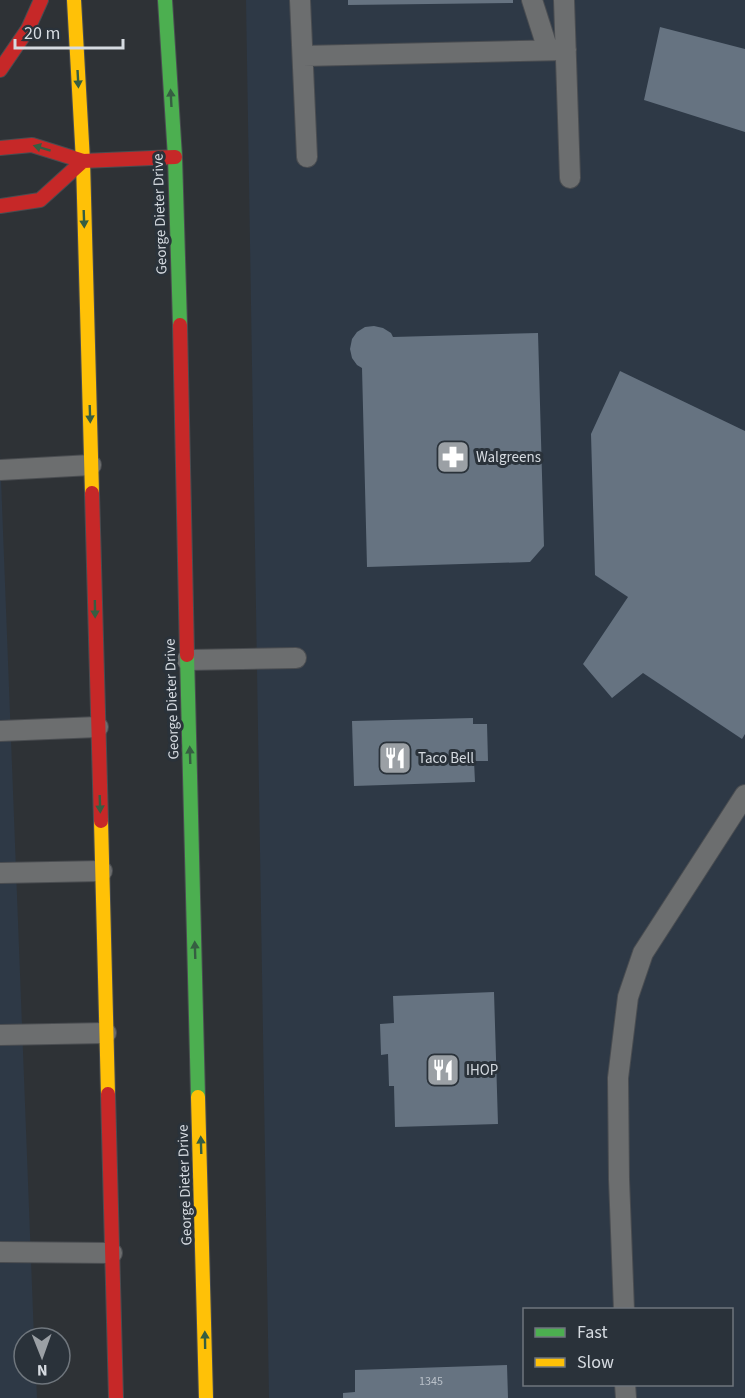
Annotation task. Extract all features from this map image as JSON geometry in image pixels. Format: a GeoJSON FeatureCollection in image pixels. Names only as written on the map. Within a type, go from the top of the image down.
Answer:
{"type":"FeatureCollection","features":[{"type":"Feature","properties":{"kind":"main road"},"geometry":{"type":"LineString","coordinates":[[0,70],[28,29],[41,0]]}},
{"type":"Feature","properties":{"kind":"main road"},"geometry":{"type":"LineString","coordinates":[[74,0],[83,160],[116,1398]]}},
{"type":"Feature","properties":{"kind":"main road","name":"George Dieter Drive"},"geometry":{"type":"LineString","coordinates":[[165,0],[175,156],[206,1398]]}},
{"type":"Feature","properties":{"kind":"main road"},"geometry":{"type":"LineString","coordinates":[[0,148],[32,145],[83,160],[175,156]]}},
{"type":"Feature","properties":{"kind":"main road"},"geometry":{"type":"LineString","coordinates":[[0,206],[40,200],[83,160]]}},
{"type":"Feature","properties":{"kind":"lane"},"geometry":{"type":"LineString","coordinates":[[300,0],[307,157]]}},
{"type":"Feature","properties":{"kind":"lane"},"geometry":{"type":"LineString","coordinates":[[532,0],[557,50]]}},
{"type":"Feature","properties":{"kind":"lane"},"geometry":{"type":"LineString","coordinates":[[564,0],[557,50],[570,178]]}},
{"type":"Feature","properties":{"kind":"lane"},"geometry":{"type":"LineString","coordinates":[[303,56],[557,50]]}},
{"type":"Feature","properties":{"kind":"lane"},"geometry":{"type":"LineString","coordinates":[[0,470],[91,465]]}},
{"type":"Feature","properties":{"kind":"lane"},"geometry":{"type":"LineString","coordinates":[[187,660],[296,658]]}},
{"type":"Feature","properties":{"kind":"lane"},"geometry":{"type":"LineString","coordinates":[[0,731],[98,727]]}},
{"type":"Feature","properties":{"kind":"lane"},"geometry":{"type":"LineString","coordinates":[[624,1308],[618,1078],[628,996],[644,953],[745,795]]}},
{"type":"Feature","properties":{"kind":"lane"},"geometry":{"type":"LineString","coordinates":[[0,873],[102,871]]}},
{"type":"Feature","properties":{"kind":"lane"},"geometry":{"type":"LineString","coordinates":[[0,1035],[106,1033]]}},
{"type":"Feature","properties":{"kind":"lane"},"geometry":{"type":"LineString","coordinates":[[0,1252],[112,1253]]}},
{"type":"Feature","properties":{"kind":"shaded area"},"geometry":{"type":"Polygon","coordinates":[[[246,0],[745,0],[745,1398],[269,1398],[246,0]]]}},
{"type":"Feature","properties":{"kind":"shaded area"},"geometry":{"type":"Polygon","coordinates":[[[0,453],[34,1326],[12,1326],[12,1386],[36,1386],[37,1398],[0,1398],[0,453]]]}},
{"type":"Feature","properties":{"kind":"building"},"geometry":{"type":"Polygon","coordinates":[[[348,0],[513,0],[513,3],[348,5],[348,0]]]}},
{"type":"Feature","properties":{"kind":"building"},"geometry":{"type":"Polygon","coordinates":[[[660,27],[745,49],[745,132],[644,100],[660,27]]]}},
{"type":"Feature","properties":{"kind":"building","name":"Walgreens"},"geometry":{"type":"Polygon","coordinates":[[[365,327],[383,328],[393,337],[538,333],[544,546],[530,562],[367,567],[362,368],[352,358],[350,349],[352,339],[357,332],[365,327]]]}},
{"type":"Feature","properties":{"kind":"building"},"geometry":{"type":"Polygon","coordinates":[[[620,371],[745,431],[745,734],[742,739],[643,673],[612,698],[583,664],[628,597],[595,575],[591,434],[620,371]]]}},
{"type":"Feature","properties":{"kind":"building"},"geometry":{"type":"Polygon","coordinates":[[[473,718],[473,724],[487,724],[488,761],[474,761],[475,782],[354,786],[352,721],[473,718]]]}},
{"type":"Feature","properties":{"kind":"building","name":"IHOP"},"geometry":{"type":"Polygon","coordinates":[[[494,992],[498,1124],[395,1127],[394,1086],[389,1086],[388,1054],[381,1055],[380,1024],[394,1023],[393,996],[494,992]]]}},
{"type":"Feature","properties":{"kind":"building"},"geometry":{"type":"Polygon","coordinates":[[[507,1365],[508,1398],[343,1398],[343,1393],[355,1392],[355,1370],[507,1365]]]}},
{"type":"Feature","properties":{"kind":"traffic: fast"},"geometry":{"type":"LineString","coordinates":[[165,0],[175,157],[180,325]]}},
{"type":"Feature","properties":{"kind":"traffic: fast"},"geometry":{"type":"LineString","coordinates":[[187,655],[198,1097]]}},
{"type":"Feature","properties":{"kind":"traffic: slow"},"geometry":{"type":"LineString","coordinates":[[74,0],[83,161],[92,493]]}},
{"type":"Feature","properties":{"kind":"traffic: slow"},"geometry":{"type":"LineString","coordinates":[[101,821],[108,1094]]}},
{"type":"Feature","properties":{"kind":"traffic: slow"},"geometry":{"type":"LineString","coordinates":[[198,1097],[206,1398]]}},
{"type":"Feature","properties":{"kind":"traffic: jam"},"geometry":{"type":"LineString","coordinates":[[0,70],[28,29],[41,0]]}},
{"type":"Feature","properties":{"kind":"traffic: jam"},"geometry":{"type":"LineString","coordinates":[[0,148],[32,145],[83,161],[175,157]]}},
{"type":"Feature","properties":{"kind":"traffic: jam"},"geometry":{"type":"LineString","coordinates":[[0,206],[40,200],[83,161]]}},
{"type":"Feature","properties":{"kind":"traffic: jam"},"geometry":{"type":"LineString","coordinates":[[180,325],[187,655]]}},
{"type":"Feature","properties":{"kind":"traffic: jam"},"geometry":{"type":"LineString","coordinates":[[92,493],[101,821]]}},
{"type":"Feature","properties":{"kind":"traffic: jam"},"geometry":{"type":"LineString","coordinates":[[108,1094],[116,1398]]}},
{"type":"Feature","properties":{"kind":"place","name":"Walgreens"},"geometry":{"type":"Point","coordinates":[453,457]}},
{"type":"Feature","properties":{"kind":"place","name":"Taco Bell"},"geometry":{"type":"Point","coordinates":[395,758]}},
{"type":"Feature","properties":{"kind":"place","name":"IHOP"},"geometry":{"type":"Point","coordinates":[443,1070]}}]}
